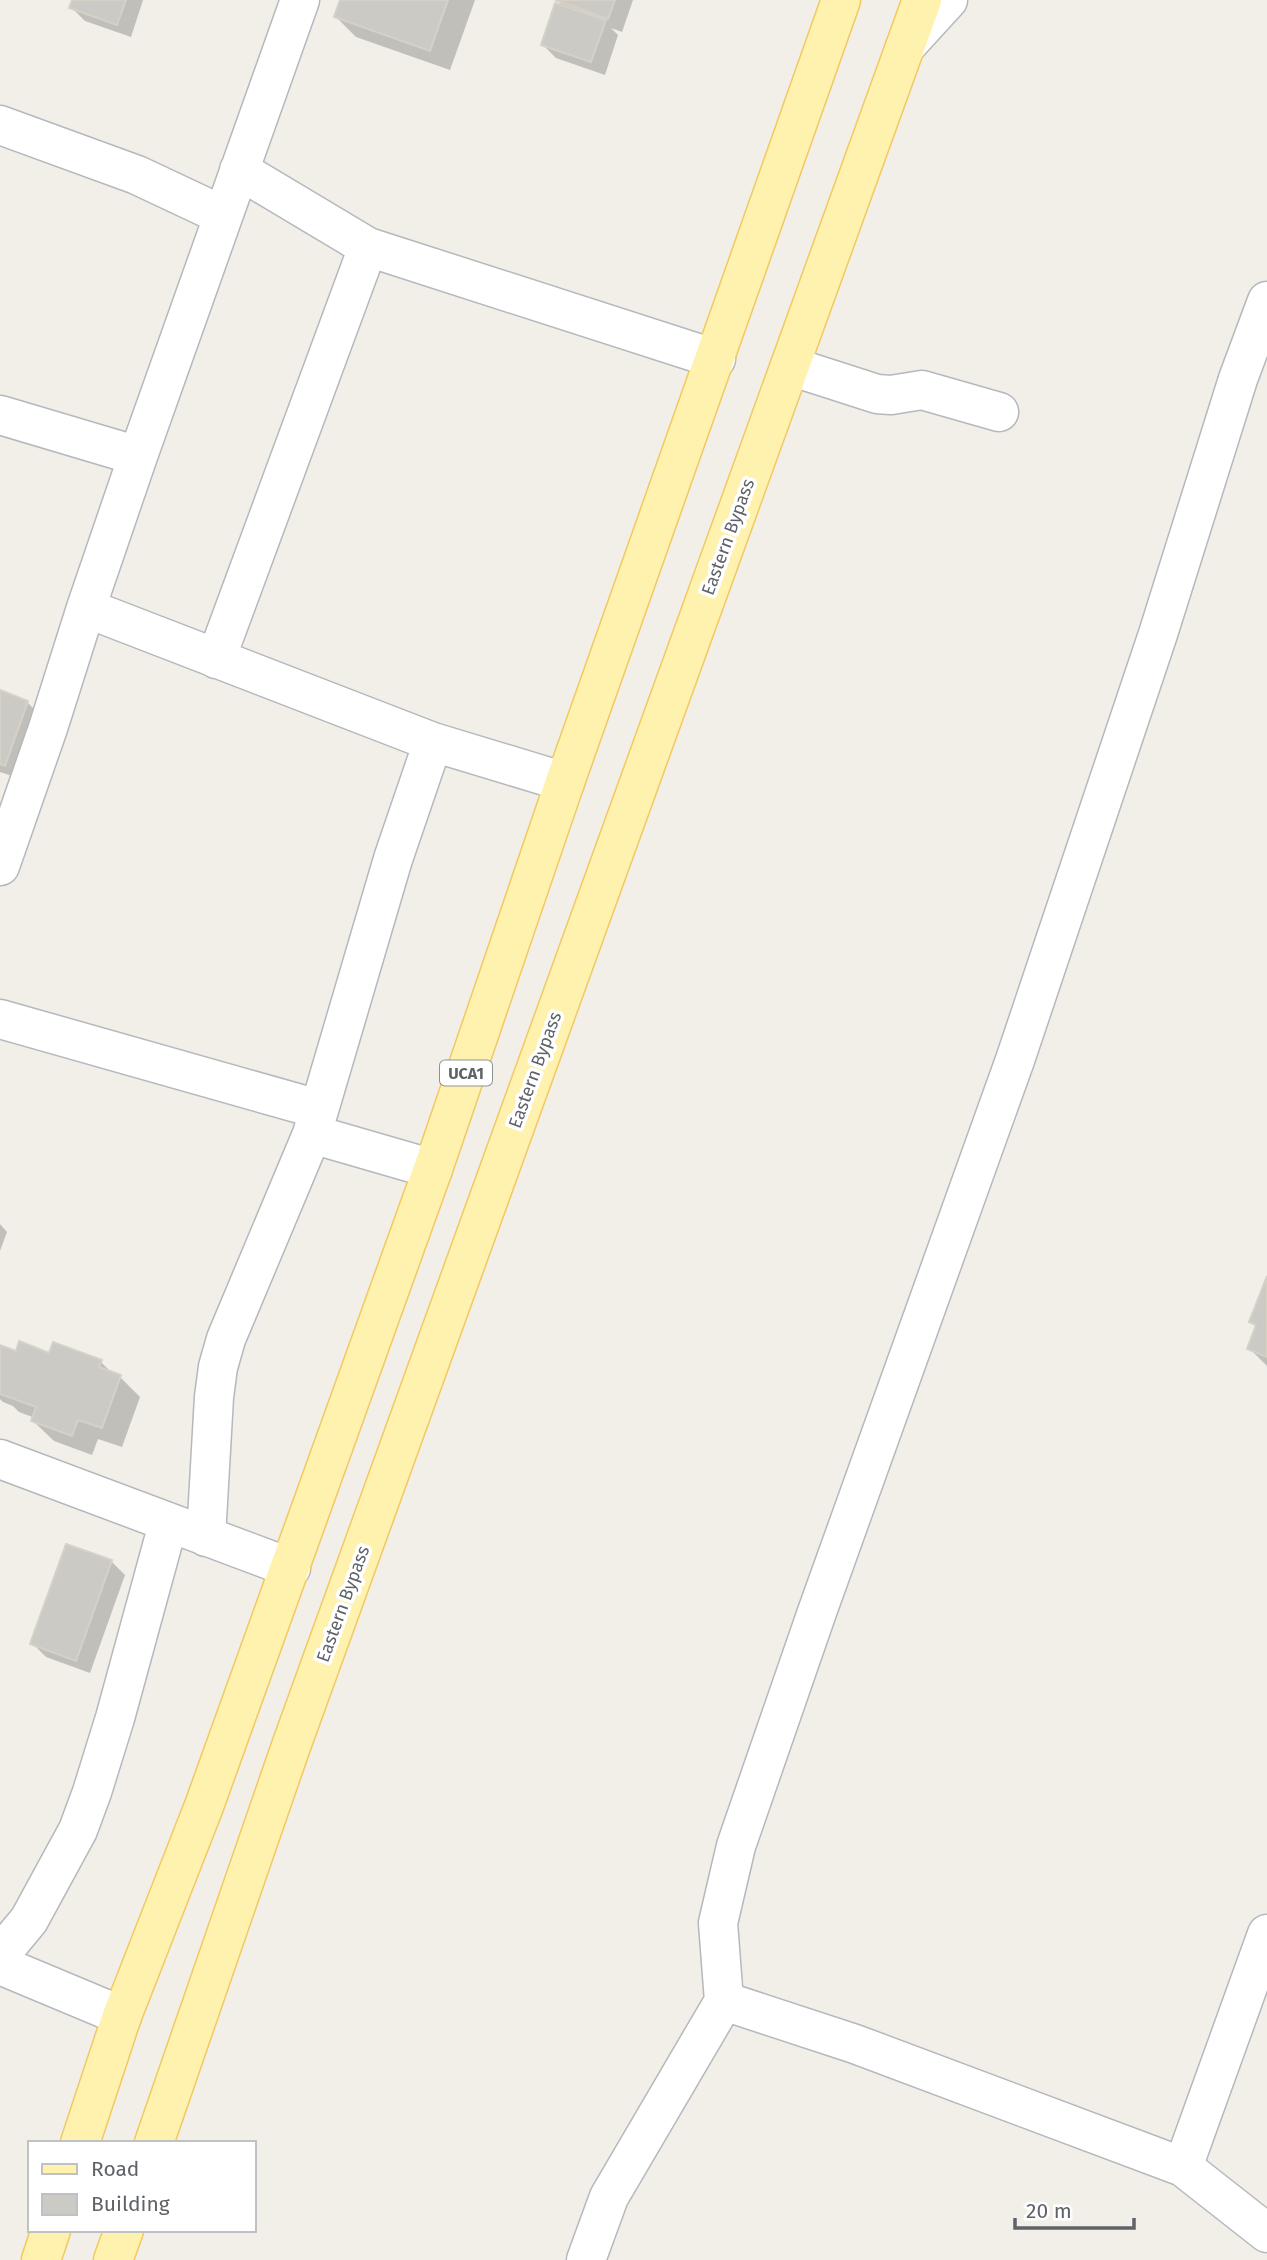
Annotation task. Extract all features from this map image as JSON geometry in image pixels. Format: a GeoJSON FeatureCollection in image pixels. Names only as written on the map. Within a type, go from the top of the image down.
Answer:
{"type":"FeatureCollection","features":[{"type":"Feature","properties":{"kind":"main road","name":"UCA1"},"geometry":{"type":"LineString","coordinates":[[81,2141],[122,2016],[204,1806],[433,1169],[565,782],[841,0]]}},
{"type":"Feature","properties":{"kind":"main road","name":"Eastern Bypass"},"geometry":{"type":"LineString","coordinates":[[155,2141],[290,1749],[922,0]]}},
{"type":"Feature","properties":{"kind":"main road"},"geometry":{"type":"LineString","coordinates":[[41,2260],[50,2232]]}},
{"type":"Feature","properties":{"kind":"main road"},"geometry":{"type":"LineString","coordinates":[[113,2260],[123,2232]]}},
{"type":"Feature","properties":{"kind":"street"},"geometry":{"type":"LineString","coordinates":[[0,866],[138,456],[300,0]]}},
{"type":"Feature","properties":{"kind":"street"},"geometry":{"type":"LineString","coordinates":[[905,47],[948,0]]}},
{"type":"Feature","properties":{"kind":"street"},"geometry":{"type":"LineString","coordinates":[[0,125],[137,175],[222,215]]}},
{"type":"Feature","properties":{"kind":"street"},"geometry":{"type":"LineString","coordinates":[[239,170],[368,247],[716,359]]}},
{"type":"Feature","properties":{"kind":"street"},"geometry":{"type":"LineString","coordinates":[[216,659],[368,247]]}},
{"type":"Feature","properties":{"kind":"street"},"geometry":{"type":"LineString","coordinates":[[586,2260],[609,2197],[723,2001],[718,1923],[736,1846],[1015,1060],[1158,634],[1253,389],[1267,301]]}},
{"type":"Feature","properties":{"kind":"street"},"geometry":{"type":"LineString","coordinates":[[790,366],[877,394],[891,395],[922,390],[999,412]]}},
{"type":"Feature","properties":{"kind":"street"},"geometry":{"type":"LineString","coordinates":[[0,415],[138,456]]}},
{"type":"Feature","properties":{"kind":"street"},"geometry":{"type":"LineString","coordinates":[[86,608],[433,742],[565,782]]}},
{"type":"Feature","properties":{"kind":"street"},"geometry":{"type":"LineString","coordinates":[[206,1537],[218,1367],[226,1339],[315,1121],[393,859],[433,742]]}},
{"type":"Feature","properties":{"kind":"street"},"geometry":{"type":"LineString","coordinates":[[0,1020],[315,1121],[433,1169]]}},
{"type":"Feature","properties":{"kind":"street"},"geometry":{"type":"LineString","coordinates":[[0,1459],[291,1568]]}},
{"type":"Feature","properties":{"kind":"street"},"geometry":{"type":"LineString","coordinates":[[0,1955],[29,1920],[78,1830],[115,1718],[169,1524]]}},
{"type":"Feature","properties":{"kind":"street"},"geometry":{"type":"LineString","coordinates":[[1183,2167],[1267,1934]]}},
{"type":"Feature","properties":{"kind":"street"},"geometry":{"type":"LineString","coordinates":[[0,1965],[122,2016]]}},
{"type":"Feature","properties":{"kind":"street"},"geometry":{"type":"LineString","coordinates":[[723,2001],[855,2044],[1183,2167],[1267,2233]]}},
{"type":"Feature","properties":{"kind":"building"},"geometry":{"type":"Polygon","coordinates":[[[72,0],[126,0],[117,25],[69,8],[72,0]]]}},
{"type":"Feature","properties":{"kind":"building"},"geometry":{"type":"Polygon","coordinates":[[[340,0],[448,0],[430,51],[334,17],[340,0]]]}},
{"type":"Feature","properties":{"kind":"building"},"geometry":{"type":"Polygon","coordinates":[[[555,0],[615,0],[608,19],[555,0]]]}},
{"type":"Feature","properties":{"kind":"building"},"geometry":{"type":"Polygon","coordinates":[[[555,3],[606,20],[591,62],[541,45],[555,3]]]}},
{"type":"Feature","properties":{"kind":"building"},"geometry":{"type":"Polygon","coordinates":[[[0,690],[28,701],[5,766],[0,764],[0,690]]]}},
{"type":"Feature","properties":{"kind":"building"},"geometry":{"type":"Polygon","coordinates":[[[1267,1276],[1267,1357],[1247,1349],[1256,1325],[1249,1322],[1267,1276]]]}},
{"type":"Feature","properties":{"kind":"building"},"geometry":{"type":"Polygon","coordinates":[[[19,1341],[49,1353],[53,1342],[102,1360],[99,1367],[121,1375],[102,1428],[78,1420],[72,1436],[31,1421],[36,1407],[0,1394],[0,1345],[16,1351],[19,1341]]]}},
{"type":"Feature","properties":{"kind":"building"},"geometry":{"type":"Polygon","coordinates":[[[66,1544],[112,1560],[76,1661],[30,1644],[66,1544]]]}}]}
